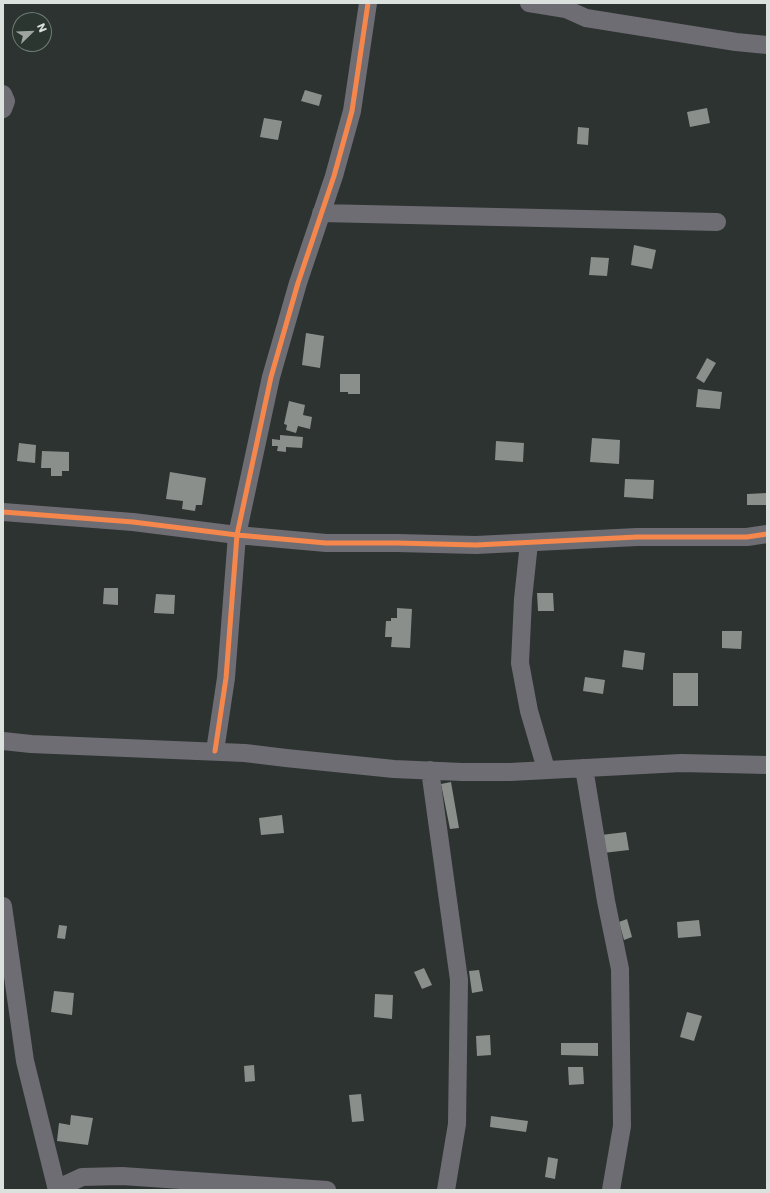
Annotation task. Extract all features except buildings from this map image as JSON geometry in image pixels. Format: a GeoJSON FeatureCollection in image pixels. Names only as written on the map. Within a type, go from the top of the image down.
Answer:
{"type":"FeatureCollection","features":[{"type":"Feature","properties":{"kind":"street"},"geometry":{"type":"LineString","coordinates":[[216,751],[226,678],[237,535],[271,377],[298,283],[334,176],[352,112],[368,3]]}},
{"type":"Feature","properties":{"kind":"street"},"geometry":{"type":"LineString","coordinates":[[529,3],[566,9],[586,18],[736,42],[767,45]]}},
{"type":"Feature","properties":{"kind":"street"},"geometry":{"type":"LineString","coordinates":[[3,94],[6,101],[3,109]]}},
{"type":"Feature","properties":{"kind":"street"},"geometry":{"type":"LineString","coordinates":[[321,213],[717,222]]}},
{"type":"Feature","properties":{"kind":"street"},"geometry":{"type":"LineString","coordinates":[[3,512],[133,522],[237,535],[326,543],[476,545],[637,537],[747,537],[767,534]]}},
{"type":"Feature","properties":{"kind":"street"},"geometry":{"type":"LineString","coordinates":[[529,543],[523,600],[520,662],[529,712],[546,769]]}},
{"type":"Feature","properties":{"kind":"street"},"geometry":{"type":"LineString","coordinates":[[3,740],[31,744],[245,753],[394,769],[510,772],[681,763],[767,765]]}},
{"type":"Feature","properties":{"kind":"street"},"geometry":{"type":"LineString","coordinates":[[584,768],[606,901],[620,969],[622,1126],[611,1190]]}},
{"type":"Feature","properties":{"kind":"street"},"geometry":{"type":"LineString","coordinates":[[430,770],[459,980],[457,1124],[446,1190]]}},
{"type":"Feature","properties":{"kind":"street"},"geometry":{"type":"LineString","coordinates":[[3,906],[25,1061],[57,1190]]}},
{"type":"Feature","properties":{"kind":"street"},"geometry":{"type":"LineString","coordinates":[[62,1190],[67,1184],[82,1177],[122,1176],[327,1190]]}},
{"type":"Feature","properties":{"kind":"cycle path"},"geometry":{"type":"LineString","coordinates":[[215,751],[226,678],[237,535],[271,377],[298,283],[334,176],[352,111],[368,3]]}},
{"type":"Feature","properties":{"kind":"cycle path"},"geometry":{"type":"LineString","coordinates":[[3,512],[133,522],[237,535],[326,543],[476,545],[637,537],[747,537],[767,534]]}}]}
